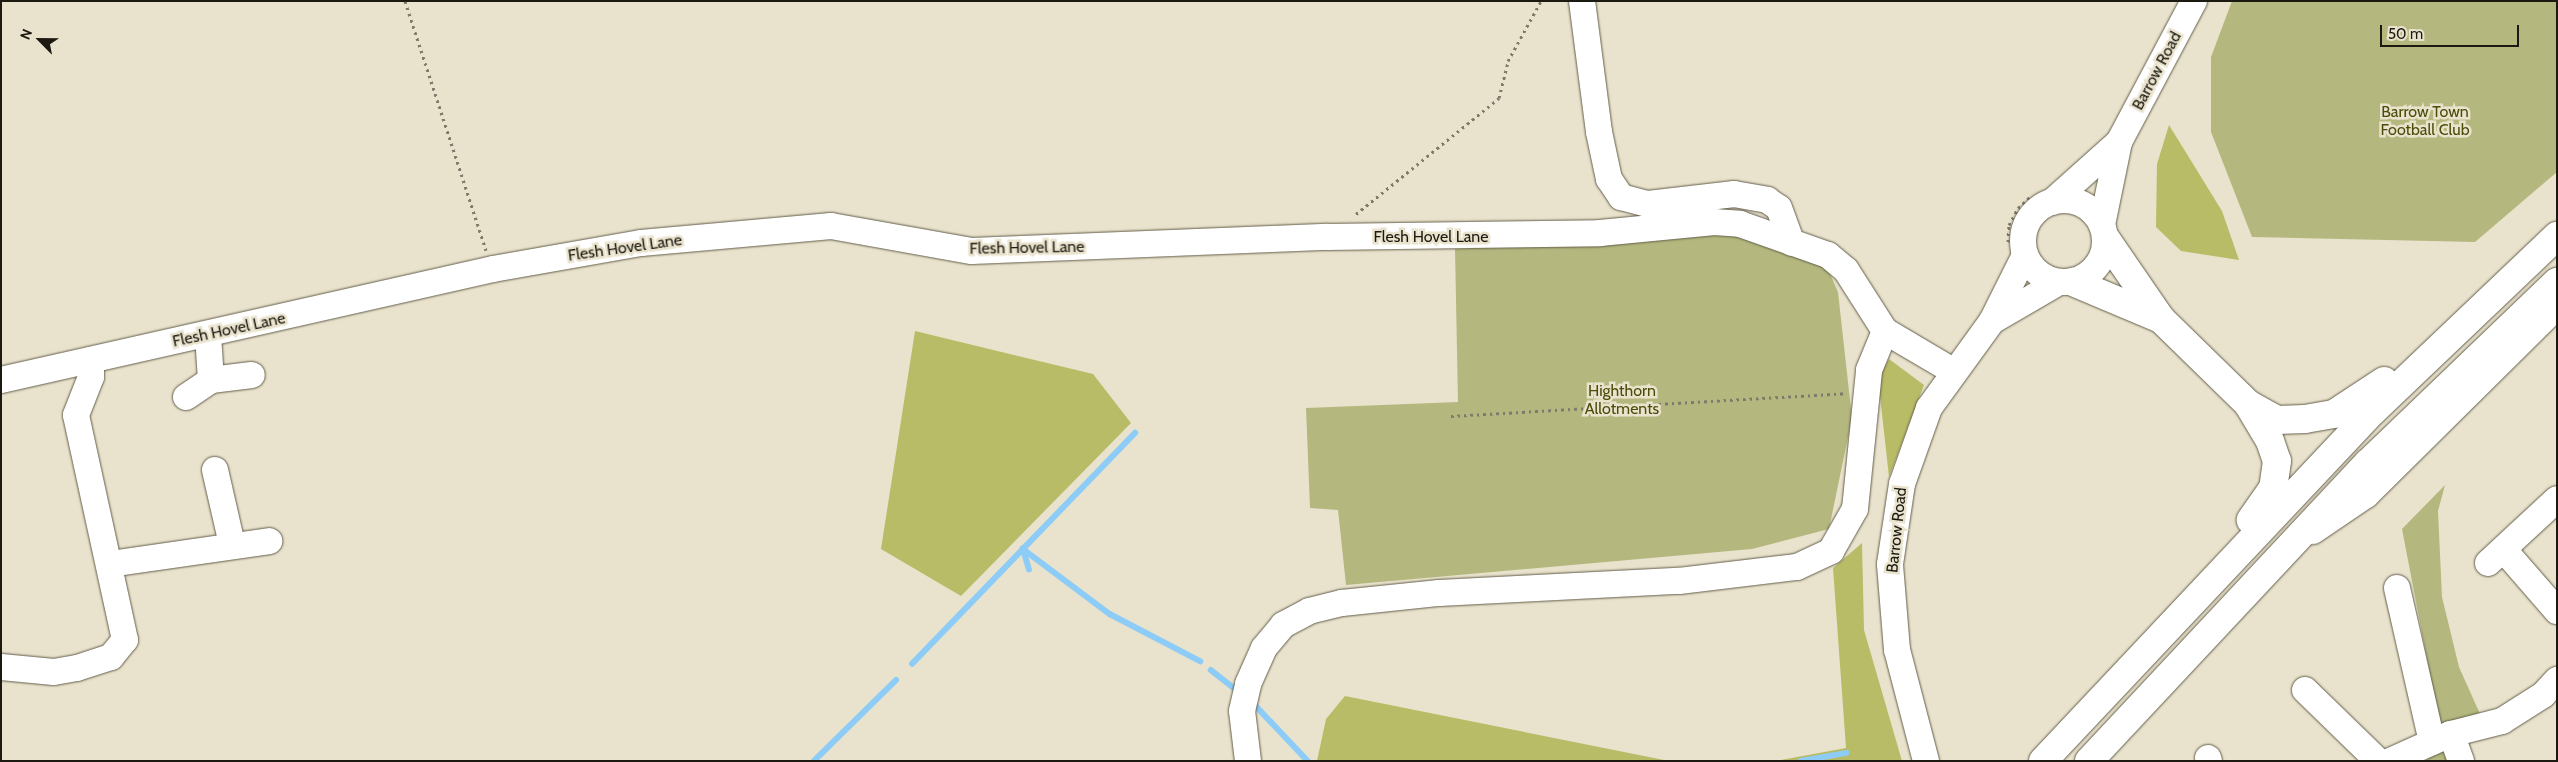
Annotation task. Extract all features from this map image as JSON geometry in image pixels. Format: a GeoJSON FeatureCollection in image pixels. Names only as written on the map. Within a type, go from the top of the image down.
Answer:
{"type":"FeatureCollection","features":[{"type":"Feature","properties":{"kind":"highway"},"geometry":{"type":"LineString","coordinates":[[2104,232],[2161,319],[2248,404],[2277,420],[2334,414],[2361,399],[2498,288],[2557,236]]}},
{"type":"Feature","properties":{"kind":"highway"},"geometry":{"type":"LineString","coordinates":[[2066,282],[2161,319]]}},
{"type":"Feature","properties":{"kind":"highway"},"geometry":{"type":"LineString","coordinates":[[2089,761],[2368,463],[2557,282]]}},
{"type":"Feature","properties":{"kind":"highway"},"geometry":{"type":"LineString","coordinates":[[2043,761],[2373,411],[2498,288]]}},
{"type":"Feature","properties":{"kind":"highway"},"geometry":{"type":"LineString","coordinates":[[2097,703],[2264,505],[2273,488],[2277,461],[2248,404]]}},
{"type":"Feature","properties":{"kind":"street"},"geometry":{"type":"LineString","coordinates":[[1582,1],[1599,132],[1609,179],[1621,197],[1648,204],[1734,194],[1767,200],[1779,208],[1792,243]]}},
{"type":"Feature","properties":{"kind":"street","name":"Barrow Road"},"geometry":{"type":"LineString","coordinates":[[2104,232],[2119,142],[2194,1]]}},
{"type":"Feature","properties":{"kind":"street","name":"Barrow Road"},"geometry":{"type":"LineString","coordinates":[[2045,196],[2119,142]]}},
{"type":"Feature","properties":{"kind":"street"},"geometry":{"type":"LineString","coordinates":[[2045,196],[2080,203],[2104,232],[2102,259],[2093,271],[2066,282],[2035,270],[2016,251],[2027,222],[2045,196]]}},
{"type":"Feature","properties":{"kind":"street","name":"Flesh Hovel Lane"},"geometry":{"type":"LineString","coordinates":[[1,380],[493,270],[641,243],[831,226],[972,251],[1328,237],[1581,234],[1714,222],[1740,224],[1828,255],[1846,270],[1886,331],[1953,371]]}},
{"type":"Feature","properties":{"kind":"street","name":"Barrow Road"},"geometry":{"type":"LineString","coordinates":[[1926,761],[1897,650],[1890,564],[1902,484],[1929,408],[1953,371],[1992,321],[2016,251]]}},
{"type":"Feature","properties":{"kind":"street","name":"Barrow Road"},"geometry":{"type":"LineString","coordinates":[[1992,321],[2066,282]]}},
{"type":"Feature","properties":{"kind":"street"},"geometry":{"type":"LineString","coordinates":[[2289,548],[2366,495],[2557,306]]}},
{"type":"Feature","properties":{"kind":"street"},"geometry":{"type":"LineString","coordinates":[[1248,761],[1242,711],[1248,684],[1264,648],[1283,625],[1309,611],[1342,603],[1439,593],[1679,581],[1797,567],[1816,560],[1841,538],[1855,509],[1870,392],[1869,370],[1886,331]]}},
{"type":"Feature","properties":{"kind":"street"},"geometry":{"type":"LineString","coordinates":[[208,334],[210,380]]}},
{"type":"Feature","properties":{"kind":"street"},"geometry":{"type":"LineString","coordinates":[[1,667],[54,672],[97,663],[120,650],[126,631],[76,415],[91,377],[91,360]]}},
{"type":"Feature","properties":{"kind":"street"},"geometry":{"type":"LineString","coordinates":[[186,397],[210,380],[252,375]]}},
{"type":"Feature","properties":{"kind":"street"},"geometry":{"type":"LineString","coordinates":[[215,470],[232,544]]}},
{"type":"Feature","properties":{"kind":"street"},"geometry":{"type":"LineString","coordinates":[[2557,499],[2504,549],[2557,610]]}},
{"type":"Feature","properties":{"kind":"street"},"geometry":{"type":"LineString","coordinates":[[110,564],[232,544],[269,541]]}},
{"type":"Feature","properties":{"kind":"street"},"geometry":{"type":"LineString","coordinates":[[2397,588],[2441,738],[2461,761]]}},
{"type":"Feature","properties":{"kind":"street"},"geometry":{"type":"LineString","coordinates":[[2390,761],[2441,738],[2502,721],[2543,695],[2557,680]]}},
{"type":"Feature","properties":{"kind":"street"},"geometry":{"type":"LineString","coordinates":[[2305,690],[2378,761]]}},
{"type":"Feature","properties":{"kind":"path"},"geometry":{"type":"LineString","coordinates":[[405,1],[493,270]]}},
{"type":"Feature","properties":{"kind":"path"},"geometry":{"type":"LineString","coordinates":[[1328,237],[1499,98],[1508,61],[1541,1]]}},
{"type":"Feature","properties":{"kind":"path"},"geometry":{"type":"LineString","coordinates":[[2016,251],[2009,225],[2018,208],[2045,196]]}},
{"type":"Feature","properties":{"kind":"path"},"geometry":{"type":"LineString","coordinates":[[1451,416],[1870,392]]}},
{"type":"Feature","properties":{"kind":"green space","name":"Barrow Town Football Club"},"geometry":{"type":"Polygon","coordinates":[[[2232,1],[2557,1],[2557,172],[2475,242],[2252,237],[2211,132],[2211,57],[2232,1]]]}},
{"type":"Feature","properties":{"kind":"green space"},"geometry":{"type":"Polygon","coordinates":[[[2169,125],[2222,211],[2239,260],[2181,251],[2156,227],[2157,164],[2169,125]]]}},
{"type":"Feature","properties":{"kind":"green space","name":"Highthorn Allotments"},"geometry":{"type":"Polygon","coordinates":[[[1736,233],[1825,262],[1838,292],[1852,418],[1829,529],[1752,549],[1346,585],[1338,510],[1310,508],[1306,408],[1458,402],[1455,249],[1736,233]]]}},
{"type":"Feature","properties":{"kind":"green space"},"geometry":{"type":"Polygon","coordinates":[[[915,331],[1093,374],[1131,423],[961,596],[881,549],[915,331]]]}},
{"type":"Feature","properties":{"kind":"green space"},"geometry":{"type":"Polygon","coordinates":[[[1889,359],[1924,385],[1889,477],[1878,378],[1889,359]]]}},
{"type":"Feature","properties":{"kind":"green space"},"geometry":{"type":"Polygon","coordinates":[[[2445,485],[2438,511],[2442,597],[2459,667],[2485,725],[2452,734],[2461,761],[2428,761],[2423,745],[2442,737],[2402,529],[2445,485]]]}},
{"type":"Feature","properties":{"kind":"green space"},"geometry":{"type":"Polygon","coordinates":[[[1862,543],[1864,630],[1902,761],[1775,761],[1846,748],[1833,568],[1862,543]]]}},
{"type":"Feature","properties":{"kind":"green space"},"geometry":{"type":"Polygon","coordinates":[[[1345,696],[1669,761],[1317,761],[1326,719],[1345,696]]]}},
{"type":"Feature","properties":{"kind":"waterway"},"geometry":{"type":"LineString","coordinates":[[912,664],[1135,433]]}},
{"type":"Feature","properties":{"kind":"waterway"},"geometry":{"type":"LineString","coordinates":[[1029,570],[1023,549],[1110,614],[1200,661]]}},
{"type":"Feature","properties":{"kind":"waterway"},"geometry":{"type":"LineString","coordinates":[[1211,670],[1237,690]]}},
{"type":"Feature","properties":{"kind":"waterway"},"geometry":{"type":"LineString","coordinates":[[814,761],[896,680]]}},
{"type":"Feature","properties":{"kind":"waterway"},"geometry":{"type":"LineString","coordinates":[[1256,706],[1308,761]]}},
{"type":"Feature","properties":{"kind":"waterway"},"geometry":{"type":"LineString","coordinates":[[1801,761],[1846,753]]}}]}
